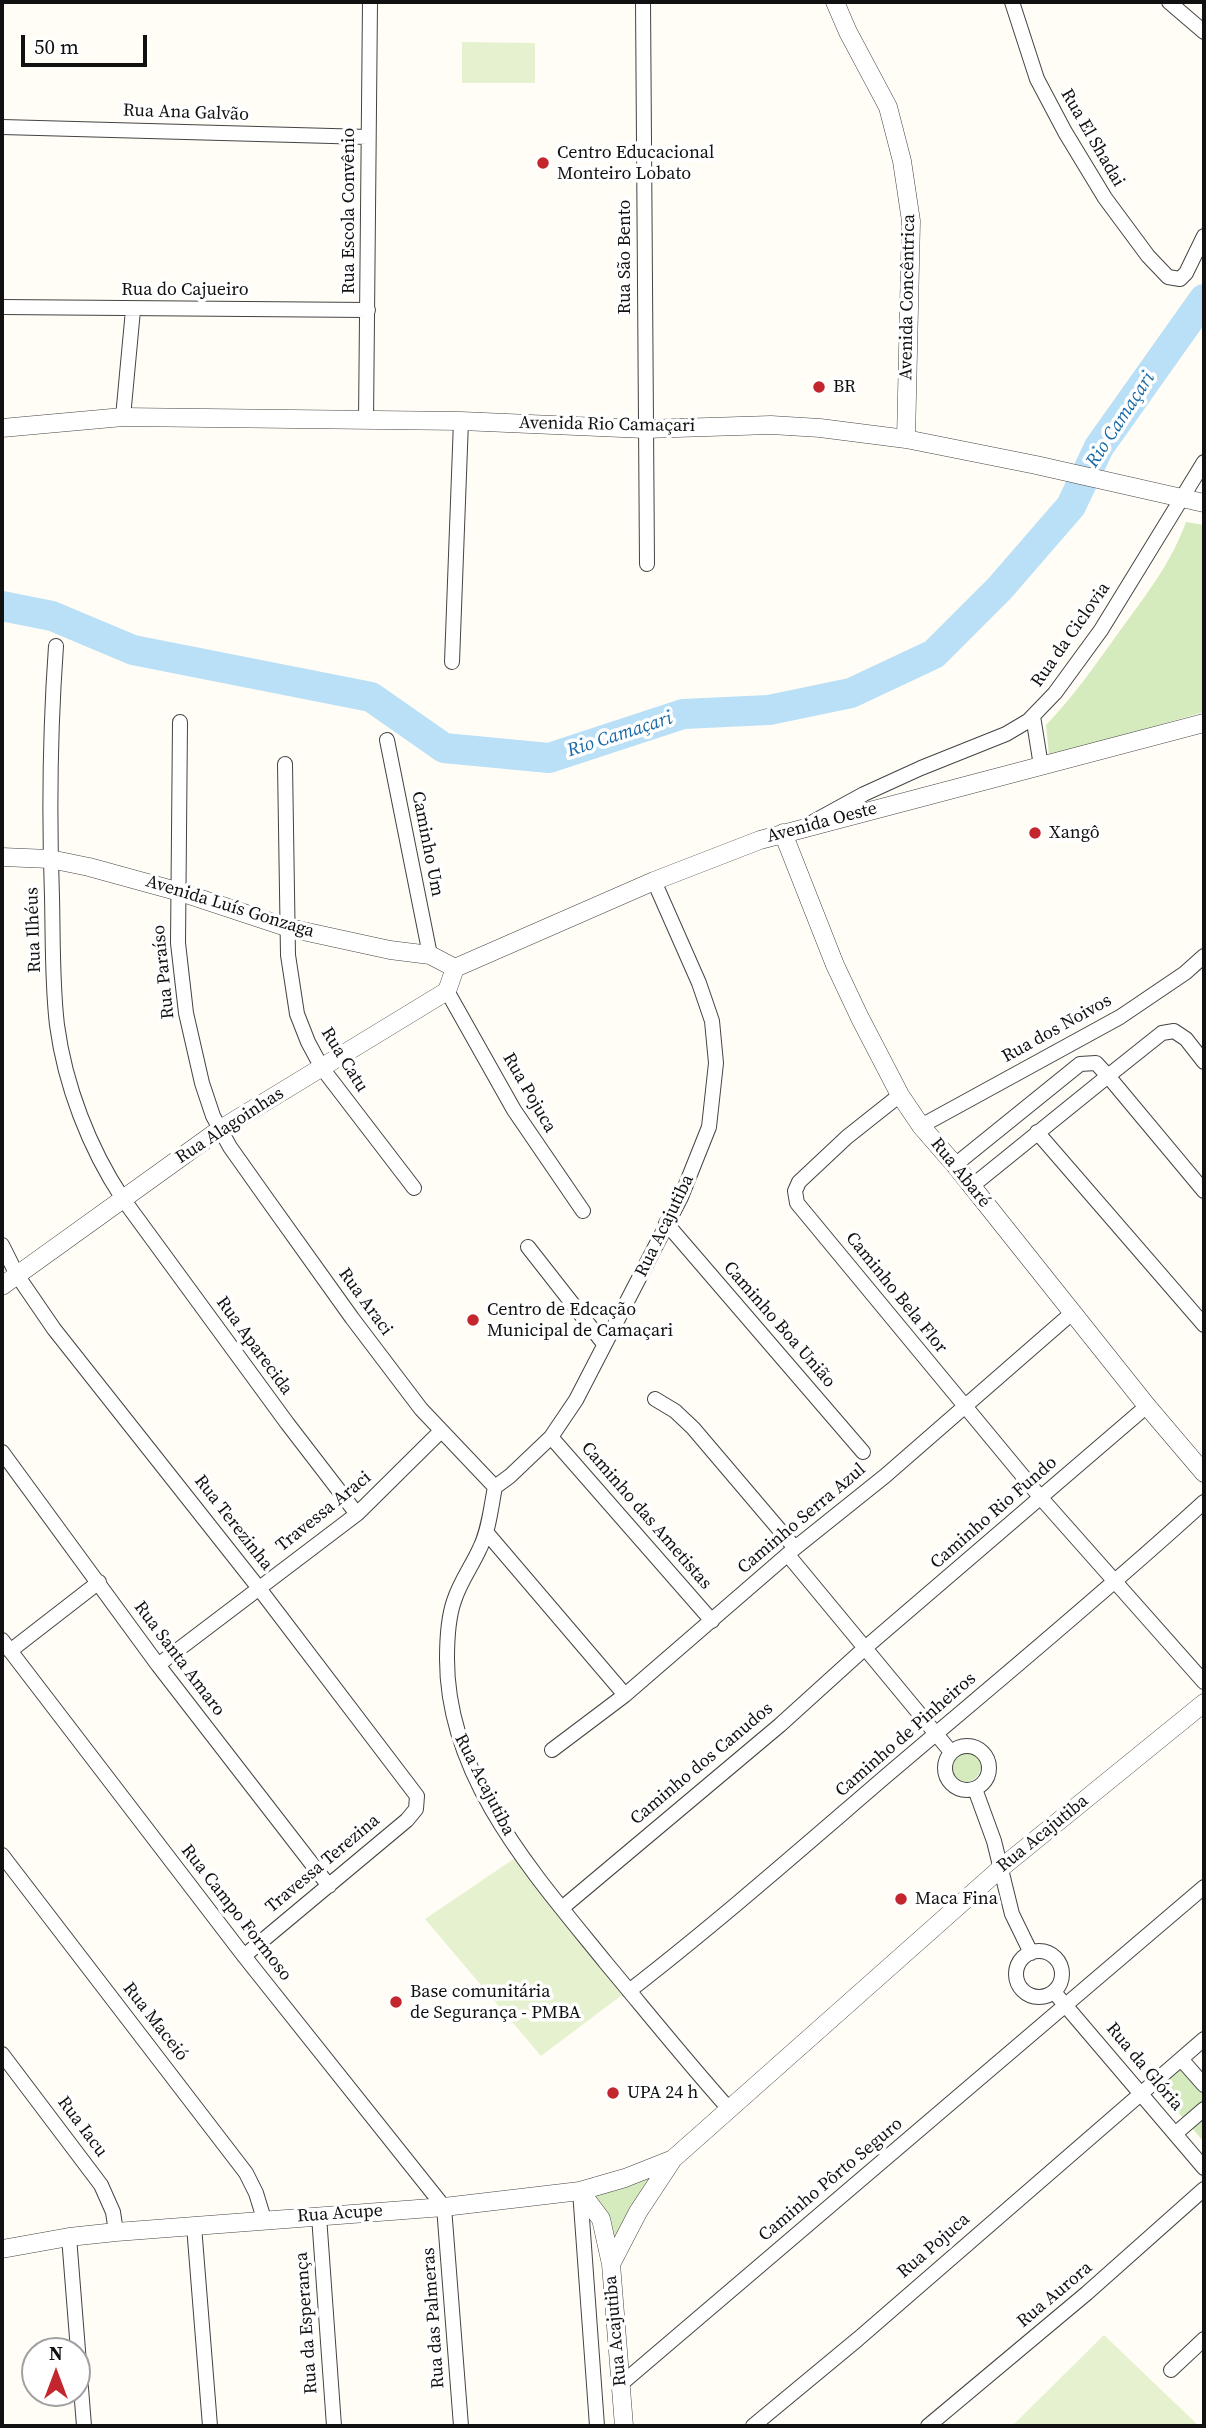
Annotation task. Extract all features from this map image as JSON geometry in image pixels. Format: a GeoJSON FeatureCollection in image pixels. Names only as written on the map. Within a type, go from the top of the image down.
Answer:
{"type":"FeatureCollection","features":[{"type":"Feature","properties":{"kind":"street","name":"Rua Escola Convênio"},"geometry":{"type":"LineString","coordinates":[[366,421],[370,2]]}},
{"type":"Feature","properties":{"kind":"street","name":"Rua São Bento"},"geometry":{"type":"LineString","coordinates":[[643,2],[647,564]]}},
{"type":"Feature","properties":{"kind":"street","name":"Avenida Concêntrica"},"geometry":{"type":"LineString","coordinates":[[835,2],[888,107],[902,160],[911,221],[906,439]]}},
{"type":"Feature","properties":{"kind":"street","name":"Rua El Shadai"},"geometry":{"type":"LineString","coordinates":[[1012,2],[1037,79],[1105,198],[1140,248],[1168,277],[1180,279],[1185,275],[1204,236]]}},
{"type":"Feature","properties":{"kind":"street"},"geometry":{"type":"LineString","coordinates":[[1169,2],[1204,32]]}},
{"type":"Feature","properties":{"kind":"street","name":"Rua Ana Galvão"},"geometry":{"type":"LineString","coordinates":[[2,127],[368,137]]}},
{"type":"Feature","properties":{"kind":"street","name":"Rua do Cajueiro"},"geometry":{"type":"LineString","coordinates":[[2,307],[368,310]]}},
{"type":"Feature","properties":{"kind":"street"},"geometry":{"type":"LineString","coordinates":[[123,417],[132,310]]}},
{"type":"Feature","properties":{"kind":"street","name":"Avenida Rio Camaçari"},"geometry":{"type":"LineString","coordinates":[[2,428],[123,417],[461,421],[645,429],[771,425],[820,428],[906,439],[1204,503]]}},
{"type":"Feature","properties":{"kind":"street"},"geometry":{"type":"LineString","coordinates":[[452,662],[461,421]]}},
{"type":"Feature","properties":{"kind":"street","name":"Rua da Ciclovia"},"geometry":{"type":"LineString","coordinates":[[803,827],[864,794],[1006,734],[1033,716],[1055,693],[1101,630],[1204,462]]}},
{"type":"Feature","properties":{"kind":"street","name":"Rua Ilhéus"},"geometry":{"type":"LineString","coordinates":[[56,646],[50,750],[50,859],[57,1024],[75,1101],[103,1164],[123,1199]]}},
{"type":"Feature","properties":{"kind":"street"},"geometry":{"type":"LineString","coordinates":[[1033,716],[1041,766]]}},
{"type":"Feature","properties":{"kind":"street","name":"Rua Paraíso"},"geometry":{"type":"LineString","coordinates":[[180,722],[178,943],[186,1013],[202,1083],[219,1129]]}},
{"type":"Feature","properties":{"kind":"street","name":"Avenida Oeste"},"geometry":{"type":"LineString","coordinates":[[455,968],[727,851],[803,827],[1204,723]]}},
{"type":"Feature","properties":{"kind":"street","name":"Caminho Um"},"geometry":{"type":"LineString","coordinates":[[387,740],[430,956]]}},
{"type":"Feature","properties":{"kind":"street","name":"Rua Catu"},"geometry":{"type":"LineString","coordinates":[[285,764],[288,955],[294,1000],[307,1042],[322,1068],[414,1188]]}},
{"type":"Feature","properties":{"kind":"street","name":"Rua Abaré"},"geometry":{"type":"LineString","coordinates":[[783,833],[835,965],[900,1095],[921,1126],[1204,1473]]}},
{"type":"Feature","properties":{"kind":"street","name":"Avenida Luís Gonzaga"},"geometry":{"type":"LineString","coordinates":[[2,858],[50,859],[89,867],[180,892],[289,928],[430,956],[455,968]]}},
{"type":"Feature","properties":{"kind":"street","name":"Rua Acajutiba"},"geometry":{"type":"LineString","coordinates":[[654,881],[699,983],[712,1021],[716,1048],[709,1127],[681,1197],[576,1400],[551,1437],[510,1476],[495,1486],[481,1547],[457,1592],[451,1613],[447,1657],[450,1704],[458,1740],[509,1838],[629,1991],[730,2110]]}},
{"type":"Feature","properties":{"kind":"street","name":"Rua dos Noivos"},"geometry":{"type":"LineString","coordinates":[[921,1126],[1120,1017],[1185,973],[1204,956]]}},
{"type":"Feature","properties":{"kind":"street"},"geometry":{"type":"LineString","coordinates":[[447,991],[455,968]]}},
{"type":"Feature","properties":{"kind":"street","name":"Rua Alagoinhas"},"geometry":{"type":"LineString","coordinates":[[2,1286],[219,1129],[447,991]]}},
{"type":"Feature","properties":{"kind":"street","name":"Rua Pojuca"},"geometry":{"type":"LineString","coordinates":[[447,991],[514,1110],[583,1211]]}},
{"type":"Feature","properties":{"kind":"street"},"geometry":{"type":"LineString","coordinates":[[972,1186],[1162,1032],[1174,1031],[1186,1039],[1204,1062]]}},
{"type":"Feature","properties":{"kind":"street"},"geometry":{"type":"LineString","coordinates":[[955,1165],[1080,1064],[1096,1063],[1204,1191]]}},
{"type":"Feature","properties":{"kind":"street","name":"Caminho Bela Flor"},"geometry":{"type":"LineString","coordinates":[[900,1095],[847,1137],[799,1182],[795,1191],[797,1203],[1041,1498],[1204,1682]]}},
{"type":"Feature","properties":{"kind":"street","name":"Rua Araci"},"geometry":{"type":"LineString","coordinates":[[219,1129],[352,1318],[421,1409],[495,1486]]}},
{"type":"Feature","properties":{"kind":"street"},"geometry":{"type":"LineString","coordinates":[[1037,1132],[1204,1325]]}},
{"type":"Feature","properties":{"kind":"street","name":"Rua Aparecida"},"geometry":{"type":"LineString","coordinates":[[123,1199],[357,1514]]}},
{"type":"Feature","properties":{"kind":"street","name":"Caminho Boa União"},"geometry":{"type":"LineString","coordinates":[[666,1223],[863,1452]]}},
{"type":"Feature","properties":{"kind":"street","name":"Rua Terezinha"},"geometry":{"type":"LineString","coordinates":[[2,1245],[17,1275],[54,1329],[258,1587],[417,1796]]}},
{"type":"Feature","properties":{"kind":"street"},"geometry":{"type":"LineString","coordinates":[[528,1247],[604,1344]]}},
{"type":"Feature","properties":{"kind":"street","name":"Caminho Serra Azul"},"geometry":{"type":"LineString","coordinates":[[552,1750],[625,1695],[1072,1313]]}},
{"type":"Feature","properties":{"kind":"street"},"geometry":{"type":"LineString","coordinates":[[655,1399],[675,1411],[687,1423],[951,1752]]}},
{"type":"Feature","properties":{"kind":"street","name":"Caminho Rio Fundo"},"geometry":{"type":"LineString","coordinates":[[865,1648],[1147,1406]]}},
{"type":"Feature","properties":{"kind":"street","name":"Travessa Araci"},"geometry":{"type":"LineString","coordinates":[[158,1665],[357,1514],[441,1431]]}},
{"type":"Feature","properties":{"kind":"street","name":"Caminho das Ametistas"},"geometry":{"type":"LineString","coordinates":[[551,1437],[712,1621]]}},
{"type":"Feature","properties":{"kind":"street","name":"Rua Santa Amaro"},"geometry":{"type":"LineString","coordinates":[[2,1452],[158,1665],[329,1886]]}},
{"type":"Feature","properties":{"kind":"street","name":"Caminho de Pinheiros"},"geometry":{"type":"LineString","coordinates":[[629,1991],[703,1934],[1115,1584],[1204,1502]]}},
{"type":"Feature","properties":{"kind":"street"},"geometry":{"type":"LineString","coordinates":[[486,1532],[625,1695]]}},
{"type":"Feature","properties":{"kind":"street"},"geometry":{"type":"LineString","coordinates":[[6,1646],[99,1582]]}},
{"type":"Feature","properties":{"kind":"street","name":"Rua Campo Formoso"},"geometry":{"type":"LineString","coordinates":[[6,1646],[244,1955],[444,2207]]}},
{"type":"Feature","properties":{"kind":"street","name":"Caminho dos Canudos"},"geometry":{"type":"LineString","coordinates":[[562,1908],[780,1725],[865,1648]]}},
{"type":"Feature","properties":{"kind":"street","name":"Rua Acajutiba"},"geometry":{"type":"LineString","coordinates":[[624,2426],[611,2264],[638,2213],[673,2159],[1001,1868],[1204,1703]]}},
{"type":"Feature","properties":{"kind":"street"},"geometry":{"type":"LineString","coordinates":[[966,1745],[982,1752],[989,1768],[988,1776],[975,1789],[958,1789],[946,1777],[946,1760],[951,1752],[966,1745]]}},
{"type":"Feature","properties":{"kind":"street"},"geometry":{"type":"LineString","coordinates":[[975,1789],[1001,1868],[1012,1914],[1031,1953]]}},
{"type":"Feature","properties":{"kind":"street","name":"Travessa Terezina"},"geometry":{"type":"LineString","coordinates":[[244,1955],[412,1814],[418,1803],[417,1796]]}},
{"type":"Feature","properties":{"kind":"street","name":"Rua Maceió"},"geometry":{"type":"LineString","coordinates":[[2,1855],[246,2172],[264,2219]]}},
{"type":"Feature","properties":{"kind":"street","name":"Caminho Pôrto Seguro"},"geometry":{"type":"LineString","coordinates":[[621,2384],[1204,1886]]}},
{"type":"Feature","properties":{"kind":"street"},"geometry":{"type":"LineString","coordinates":[[1031,1953],[1047,1953],[1059,1963],[1062,1978],[1054,1992],[1039,1997],[1031,1996],[1019,1985],[1019,1963],[1031,1953]]}},
{"type":"Feature","properties":{"kind":"street","name":"Rua da Glória"},"geometry":{"type":"LineString","coordinates":[[1054,1992],[1204,2168]]}},
{"type":"Feature","properties":{"kind":"street","name":"Rua Pojuca"},"geometry":{"type":"LineString","coordinates":[[753,2426],[858,2339],[1204,2039]]}},
{"type":"Feature","properties":{"kind":"street","name":"Rua Iacu"},"geometry":{"type":"LineString","coordinates":[[2,2054],[101,2185],[113,2212],[116,2232]]}},
{"type":"Feature","properties":{"kind":"street"},"geometry":{"type":"LineString","coordinates":[[1181,2059],[1204,2085]]}},
{"type":"Feature","properties":{"kind":"street"},"geometry":{"type":"LineString","coordinates":[[1175,2134],[1204,2109]]}},
{"type":"Feature","properties":{"kind":"street","name":"Rua Acupe"},"geometry":{"type":"LineString","coordinates":[[2,2249],[116,2232],[444,2207],[580,2191],[625,2178],[673,2159]]}},
{"type":"Feature","properties":{"kind":"street","name":"Rua Aurora"},"geometry":{"type":"LineString","coordinates":[[928,2426],[1087,2293],[1204,2189]]}},
{"type":"Feature","properties":{"kind":"street"},"geometry":{"type":"LineString","coordinates":[[580,2191],[601,2219],[611,2264]]}},
{"type":"Feature","properties":{"kind":"street"},"geometry":{"type":"LineString","coordinates":[[580,2191],[597,2426]]}},
{"type":"Feature","properties":{"kind":"street","name":"Rua das Palmeras"},"geometry":{"type":"LineString","coordinates":[[444,2207],[461,2426]]}},
{"type":"Feature","properties":{"kind":"street","name":"Rua da Esperança"},"geometry":{"type":"LineString","coordinates":[[319,2216],[334,2426]]}},
{"type":"Feature","properties":{"kind":"street"},"geometry":{"type":"LineString","coordinates":[[194,2226],[210,2426]]}},
{"type":"Feature","properties":{"kind":"street"},"geometry":{"type":"LineString","coordinates":[[69,2237],[84,2426]]}},
{"type":"Feature","properties":{"kind":"street"},"geometry":{"type":"LineString","coordinates":[[1171,2370],[1204,2339]]}},
{"type":"Feature","properties":{"kind":"green space"},"geometry":{"type":"Polygon","coordinates":[[[462,42],[535,43],[535,83],[462,83],[462,42]]]}},
{"type":"Feature","properties":{"kind":"green space"},"geometry":{"type":"Polygon","coordinates":[[[1186,522],[1204,525],[1204,712],[1049,756],[1046,725],[1084,680],[1148,592],[1173,552],[1186,522]]]}},
{"type":"Feature","properties":{"kind":"green space"},"geometry":{"type":"Polygon","coordinates":[[[965,1750],[976,1755],[981,1766],[976,1777],[965,1782],[954,1777],[949,1766],[954,1755],[965,1750]]]}},
{"type":"Feature","properties":{"kind":"green space"},"geometry":{"type":"Polygon","coordinates":[[[515,1858],[622,1995],[541,2056],[425,1919],[515,1858]]]}},
{"type":"Feature","properties":{"kind":"green space"},"geometry":{"type":"Polygon","coordinates":[[[1178,2065],[1204,2094],[1204,2142],[1155,2085],[1178,2065]]]}},
{"type":"Feature","properties":{"kind":"green space"},"geometry":{"type":"Polygon","coordinates":[[[661,2166],[612,2260],[590,2192],[661,2166]]]}},
{"type":"Feature","properties":{"kind":"green space"},"geometry":{"type":"Polygon","coordinates":[[[1104,2335],[1199,2426],[1012,2426],[1104,2335]]]}},
{"type":"Feature","properties":{"kind":"waterway","name":"Rio Camaçari"},"geometry":{"type":"LineString","coordinates":[[2,606],[52,616],[133,650],[371,697],[444,748],[549,758],[683,714],[769,710],[851,693],[934,654],[1000,588],[1071,506],[1099,447],[1204,299]]}},
{"type":"Feature","properties":{"kind":"place","name":"Centro Educacional Monteiro Lobato"},"geometry":{"type":"Point","coordinates":[543,163]}},
{"type":"Feature","properties":{"kind":"place","name":"BR"},"geometry":{"type":"Point","coordinates":[819,387]}},
{"type":"Feature","properties":{"kind":"place","name":"Xangô"},"geometry":{"type":"Point","coordinates":[1035,833]}},
{"type":"Feature","properties":{"kind":"place","name":"Centro de Edcação Municipal de Camaçari"},"geometry":{"type":"Point","coordinates":[473,1320]}},
{"type":"Feature","properties":{"kind":"place","name":"Maca Fina"},"geometry":{"type":"Point","coordinates":[901,1899]}},
{"type":"Feature","properties":{"kind":"place","name":"Base comunitária de Segurança - PMBA"},"geometry":{"type":"Point","coordinates":[396,2002]}},
{"type":"Feature","properties":{"kind":"place","name":"UPA 24 h"},"geometry":{"type":"Point","coordinates":[613,2093]}}]}
